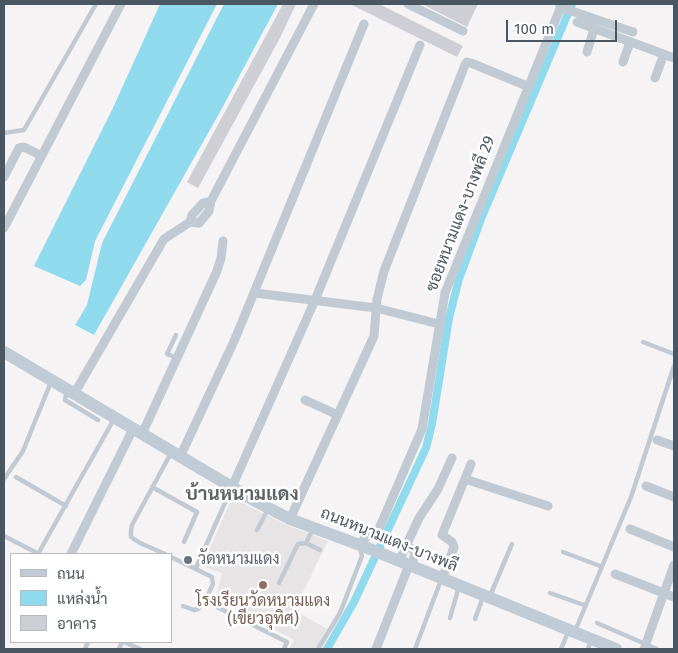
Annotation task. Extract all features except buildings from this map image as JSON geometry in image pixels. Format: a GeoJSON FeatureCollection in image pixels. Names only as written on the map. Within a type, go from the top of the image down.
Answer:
{"type":"FeatureCollection","features":[{"type":"Feature","properties":{"kind":"main road","name":"ถนนหนามแดง-บางพลี"},"geometry":{"type":"LineString","coordinates":[[4,352],[232,487],[290,519],[572,631],[590,644],[616,649]]}},
{"type":"Feature","properties":{"kind":"street"},"geometry":{"type":"LineString","coordinates":[[4,228],[121,4]]}},
{"type":"Feature","properties":{"kind":"street"},"geometry":{"type":"LineString","coordinates":[[71,392],[164,239],[190,222],[192,215],[203,203],[211,201],[314,4]]}},
{"type":"Feature","properties":{"kind":"street"},"geometry":{"type":"LineString","coordinates":[[408,4],[463,31]]}},
{"type":"Feature","properties":{"kind":"street"},"geometry":{"type":"LineString","coordinates":[[561,5],[633,32]]}},
{"type":"Feature","properties":{"kind":"street","name":"ซอยหนามแดง-บางพลี 29"},"geometry":{"type":"LineString","coordinates":[[362,546],[365,538],[378,531],[422,429],[445,293],[526,86],[561,5]]}},
{"type":"Feature","properties":{"kind":"street"},"geometry":{"type":"LineString","coordinates":[[577,22],[674,58]]}},
{"type":"Feature","properties":{"kind":"street"},"geometry":{"type":"LineString","coordinates":[[176,454],[255,293],[364,24]]}},
{"type":"Feature","properties":{"kind":"street"},"geometry":{"type":"LineString","coordinates":[[587,52],[594,29]]}},
{"type":"Feature","properties":{"kind":"street"},"geometry":{"type":"LineString","coordinates":[[623,62],[630,42]]}},
{"type":"Feature","properties":{"kind":"street"},"geometry":{"type":"LineString","coordinates":[[232,487],[316,300],[420,44]]}},
{"type":"Feature","properties":{"kind":"street"},"geometry":{"type":"LineString","coordinates":[[655,78],[664,54]]}},
{"type":"Feature","properties":{"kind":"street"},"geometry":{"type":"LineString","coordinates":[[290,519],[374,336],[376,308],[384,271],[465,65],[467,62],[471,63],[526,86]]}},
{"type":"Feature","properties":{"kind":"street"},"geometry":{"type":"LineString","coordinates":[[4,177],[19,148],[24,147],[40,156]]}},
{"type":"Feature","properties":{"kind":"street"},"geometry":{"type":"LineString","coordinates":[[72,553],[177,358],[217,271],[223,241]]}},
{"type":"Feature","properties":{"kind":"street"},"geometry":{"type":"LineString","coordinates":[[255,293],[376,308],[439,324]]}},
{"type":"Feature","properties":{"kind":"street"},"geometry":{"type":"LineString","coordinates":[[305,400],[338,415]]}},
{"type":"Feature","properties":{"kind":"street"},"geometry":{"type":"LineString","coordinates":[[657,440],[674,446]]}},
{"type":"Feature","properties":{"kind":"street"},"geometry":{"type":"LineString","coordinates":[[406,564],[406,544],[421,513],[438,489],[452,458]]}},
{"type":"Feature","properties":{"kind":"street"},"geometry":{"type":"LineString","coordinates":[[442,578],[454,547],[452,542],[442,535],[471,464]]}},
{"type":"Feature","properties":{"kind":"street"},"geometry":{"type":"LineString","coordinates":[[465,479],[548,506]]}},
{"type":"Feature","properties":{"kind":"street"},"geometry":{"type":"LineString","coordinates":[[646,486],[674,496]]}},
{"type":"Feature","properties":{"kind":"street"},"geometry":{"type":"LineString","coordinates":[[630,529],[674,547]]}},
{"type":"Feature","properties":{"kind":"street"},"geometry":{"type":"LineString","coordinates":[[376,649],[406,564],[415,552],[406,544]]}},
{"type":"Feature","properties":{"kind":"street"},"geometry":{"type":"LineString","coordinates":[[644,646],[674,565]]}},
{"type":"Feature","properties":{"kind":"street"},"geometry":{"type":"LineString","coordinates":[[615,574],[674,597]]}},
{"type":"Feature","properties":{"kind":"lane"},"geometry":{"type":"LineString","coordinates":[[4,133],[17,133],[24,130],[96,4]]}},
{"type":"Feature","properties":{"kind":"lane"},"geometry":{"type":"LineString","coordinates":[[176,335],[168,354],[177,358]]}},
{"type":"Feature","properties":{"kind":"lane"},"geometry":{"type":"LineString","coordinates":[[643,342],[674,354]]}},
{"type":"Feature","properties":{"kind":"lane"},"geometry":{"type":"LineString","coordinates":[[561,649],[584,605],[631,497],[674,366]]}},
{"type":"Feature","properties":{"kind":"lane"},"geometry":{"type":"LineString","coordinates":[[4,479],[23,452],[52,380]]}},
{"type":"Feature","properties":{"kind":"lane"},"geometry":{"type":"LineString","coordinates":[[71,392],[65,400],[98,420]]}},
{"type":"Feature","properties":{"kind":"lane"},"geometry":{"type":"LineString","coordinates":[[40,553],[115,418]]}},
{"type":"Feature","properties":{"kind":"lane"},"geometry":{"type":"LineString","coordinates":[[163,553],[140,543],[132,537],[132,525],[152,487],[176,454]]}},
{"type":"Feature","properties":{"kind":"lane"},"geometry":{"type":"LineString","coordinates":[[16,477],[66,506]]}},
{"type":"Feature","properties":{"kind":"lane"},"geometry":{"type":"LineString","coordinates":[[152,487],[197,512],[184,542]]}},
{"type":"Feature","properties":{"kind":"lane"},"geometry":{"type":"LineString","coordinates":[[196,568],[232,487]]}},
{"type":"Feature","properties":{"kind":"lane"},"geometry":{"type":"LineString","coordinates":[[257,530],[268,508]]}},
{"type":"Feature","properties":{"kind":"lane"},"geometry":{"type":"LineString","coordinates":[[306,543],[314,528]]}},
{"type":"Feature","properties":{"kind":"lane"},"geometry":{"type":"LineString","coordinates":[[4,536],[37,553]]}},
{"type":"Feature","properties":{"kind":"lane"},"geometry":{"type":"LineString","coordinates":[[279,583],[298,544],[306,543],[320,550]]}},
{"type":"Feature","properties":{"kind":"lane"},"geometry":{"type":"LineString","coordinates":[[475,620],[512,544]]}},
{"type":"Feature","properties":{"kind":"lane"},"geometry":{"type":"LineString","coordinates":[[318,649],[340,613],[362,556],[362,546]]}},
{"type":"Feature","properties":{"kind":"lane"},"geometry":{"type":"LineString","coordinates":[[563,552],[600,566]]}},
{"type":"Feature","properties":{"kind":"lane"},"geometry":{"type":"LineString","coordinates":[[172,557],[212,577],[213,584],[206,601],[194,610],[183,606]]}},
{"type":"Feature","properties":{"kind":"lane"},"geometry":{"type":"LineString","coordinates":[[415,649],[442,578]]}},
{"type":"Feature","properties":{"kind":"lane"},"geometry":{"type":"LineString","coordinates":[[450,618],[459,586]]}},
{"type":"Feature","properties":{"kind":"lane"},"geometry":{"type":"LineString","coordinates":[[550,593],[584,605]]}},
{"type":"Feature","properties":{"kind":"lane"},"geometry":{"type":"LineString","coordinates":[[206,601],[287,642],[284,649]]}},
{"type":"Feature","properties":{"kind":"lane"},"geometry":{"type":"LineString","coordinates":[[596,623],[644,646],[658,649]]}},
{"type":"Feature","properties":{"kind":"lane"},"geometry":{"type":"LineString","coordinates":[[125,643],[140,649]]}},
{"type":"Feature","properties":{"kind":"shaded area","name":"โรงเรียนวัดหนามแดง (เขียวอุทิศ)"},"geometry":{"type":"Polygon","coordinates":[[[232,498],[287,525],[328,541],[294,610],[327,629],[316,649],[289,649],[294,640],[216,597],[222,573],[202,566],[232,498]]]}},
{"type":"Feature","properties":{"kind":"water"},"geometry":{"type":"Polygon","coordinates":[[[160,4],[217,4],[95,241],[86,280],[80,286],[34,266],[112,110],[160,4]]]}},
{"type":"Feature","properties":{"kind":"water"},"geometry":{"type":"Polygon","coordinates":[[[224,4],[278,4],[220,112],[94,335],[75,325],[87,305],[102,243],[224,4]]]}},
{"type":"Feature","properties":{"kind":"waterway"},"geometry":{"type":"LineString","coordinates":[[327,649],[354,602],[426,448],[432,424],[449,318],[459,279],[481,219],[572,4]]}},
{"type":"Feature","properties":{"kind":"place","name":"วัดหนามแดง"},"geometry":{"type":"Point","coordinates":[188,560]}},
{"type":"Feature","properties":{"kind":"place","name":"โรงเรียนวัดหนามแดง (เขียวอุทิศ)"},"geometry":{"type":"Point","coordinates":[263,585]}},
{"type":"Feature","properties":{"kind":"district","name":"บ้านหนามแดง"},"geometry":{"type":"Point","coordinates":[242,495]}}]}
